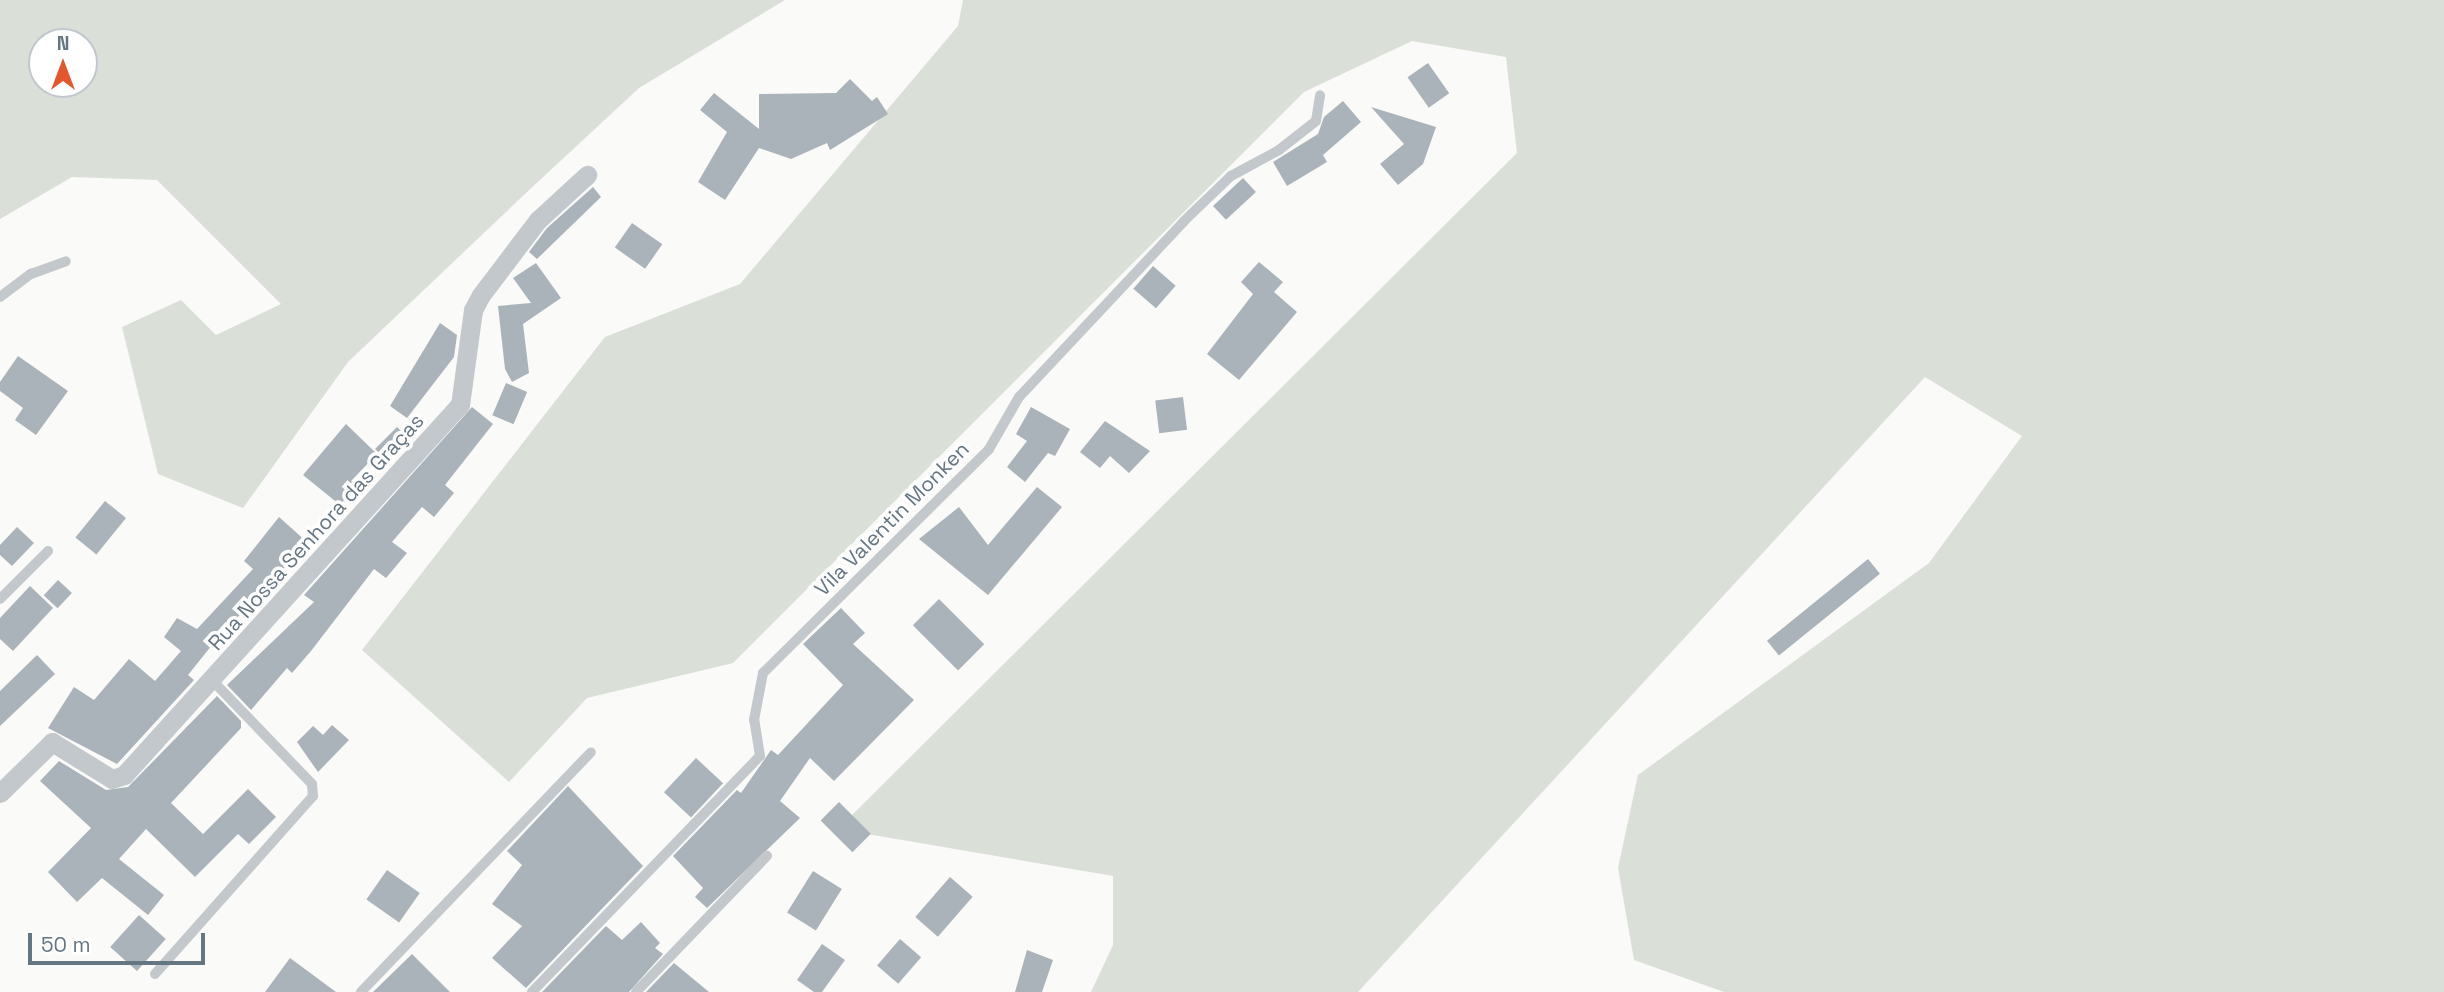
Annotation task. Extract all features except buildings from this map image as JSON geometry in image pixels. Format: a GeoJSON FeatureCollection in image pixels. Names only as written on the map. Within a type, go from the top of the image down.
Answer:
{"type":"FeatureCollection","features":[{"type":"Feature","properties":{"kind":"street","name":"Rua Nossa Senhora das Graças"},"geometry":{"type":"LineString","coordinates":[[0,793],[52,742],[112,779],[124,775],[213,681],[460,405],[472,310],[538,220],[587,175]]}},
{"type":"Feature","properties":{"kind":"lane","name":"Vila Valentin Monken"},"geometry":{"type":"LineString","coordinates":[[532,992],[760,755],[754,720],[763,673],[989,449],[1019,397],[1184,221],[1231,177],[1279,150],[1316,121],[1320,95]]}},
{"type":"Feature","properties":{"kind":"lane"},"geometry":{"type":"LineString","coordinates":[[0,297],[31,274],[66,261]]}},
{"type":"Feature","properties":{"kind":"lane"},"geometry":{"type":"LineString","coordinates":[[0,599],[48,551]]}},
{"type":"Feature","properties":{"kind":"lane"},"geometry":{"type":"LineString","coordinates":[[155,974],[313,796],[312,784],[213,681]]}},
{"type":"Feature","properties":{"kind":"lane"},"geometry":{"type":"LineString","coordinates":[[361,992],[591,752]]}},
{"type":"Feature","properties":{"kind":"lane"},"geometry":{"type":"LineString","coordinates":[[636,992],[767,856]]}},
{"type":"Feature","properties":{"kind":"shaded area"},"geometry":{"type":"Polygon","coordinates":[[[0,0],[785,0],[639,88],[527,192],[348,362],[243,508],[158,474],[122,327],[181,300],[216,335],[281,304],[157,180],[72,177],[0,219],[0,0]]]}},
{"type":"Feature","properties":{"kind":"shaded area"},"geometry":{"type":"Polygon","coordinates":[[[963,0],[2444,0],[2444,992],[1724,992],[1634,960],[1618,868],[1638,775],[1929,563],[2022,436],[1925,377],[1358,992],[1091,992],[1113,945],[1113,876],[838,829],[1517,153],[1506,57],[1412,41],[1304,92],[733,663],[587,698],[509,782],[362,650],[605,337],[740,284],[958,26],[963,0]]]}}]}
